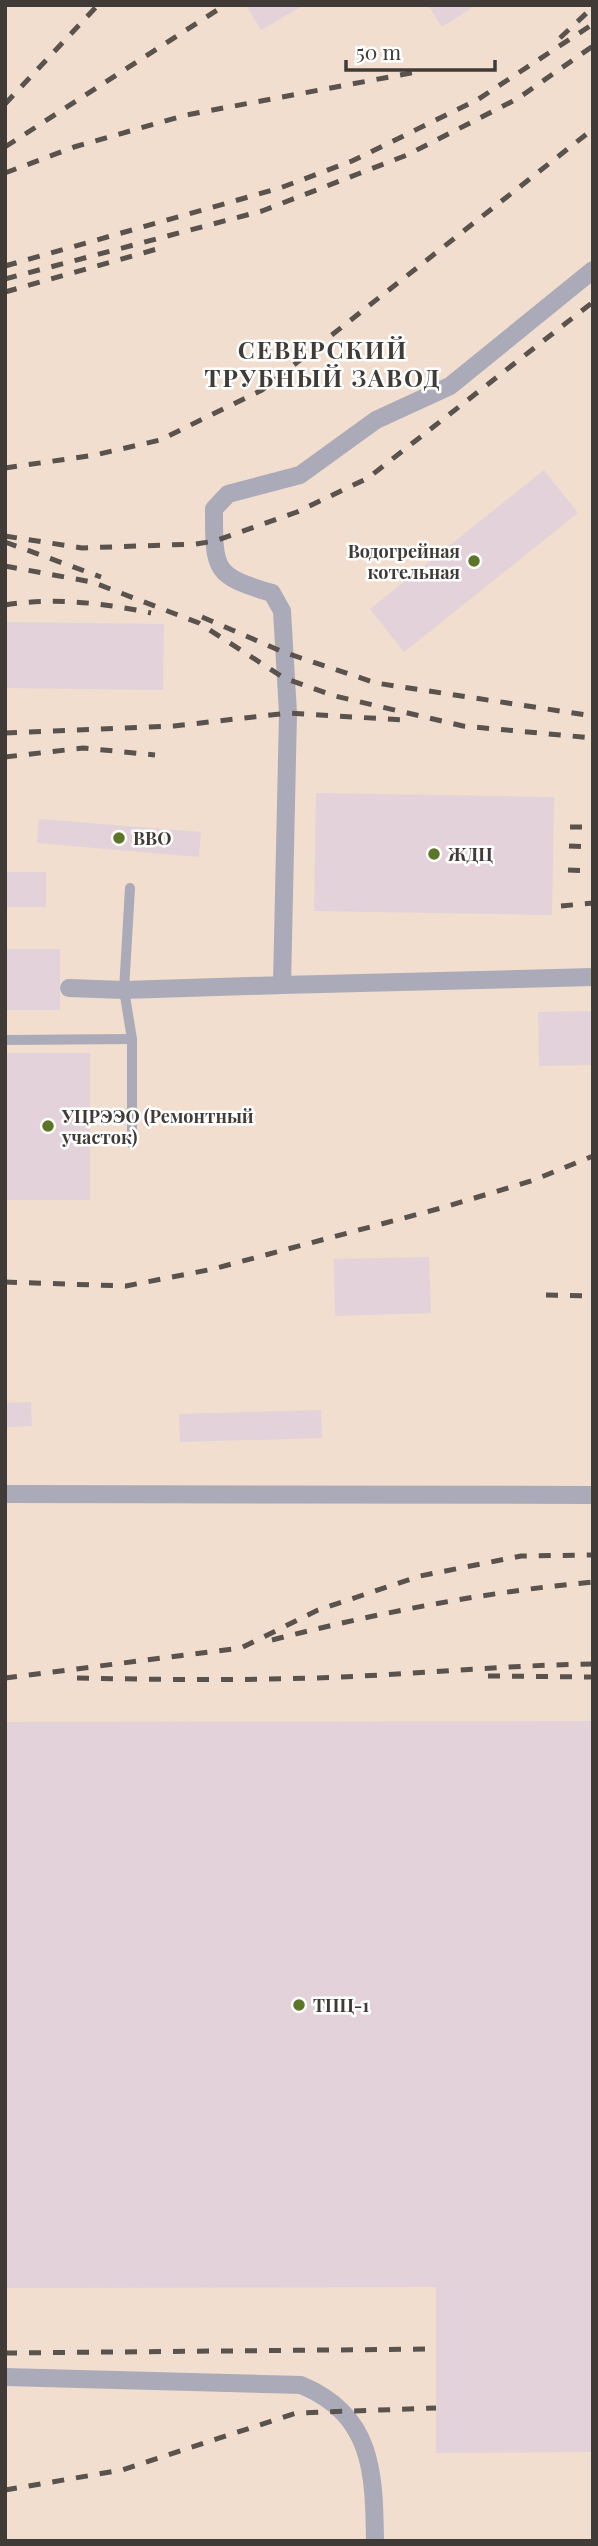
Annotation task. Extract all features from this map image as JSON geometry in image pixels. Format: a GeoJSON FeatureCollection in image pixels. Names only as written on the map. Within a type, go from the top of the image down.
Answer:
{"type":"FeatureCollection","features":[{"type":"Feature","properties":{"kind":"street"},"geometry":{"type":"LineString","coordinates":[[282,985],[288,713],[282,611],[272,593],[241,585],[229,579],[222,570],[217,560],[214,509],[228,494],[300,475],[376,420],[450,386],[593,270]]}},
{"type":"Feature","properties":{"kind":"street"},"geometry":{"type":"LineString","coordinates":[[69,988],[124,990],[593,977]]}},
{"type":"Feature","properties":{"kind":"street"},"geometry":{"type":"LineString","coordinates":[[5,1494],[593,1495]]}},
{"type":"Feature","properties":{"kind":"street"},"geometry":{"type":"LineString","coordinates":[[5,2377],[301,2385],[317,2392],[343,2412],[367,2449],[374,2481],[375,2541]]}},
{"type":"Feature","properties":{"kind":"lane"},"geometry":{"type":"LineString","coordinates":[[130,888],[124,990],[132,1039],[132,1144]]}},
{"type":"Feature","properties":{"kind":"lane"},"geometry":{"type":"LineString","coordinates":[[5,1040],[132,1039]]}},
{"type":"Feature","properties":{"kind":"shaded area","name":"СЕВЕРСКИЙ ТРУБНЫЙ ЗАВОД"},"geometry":{"type":"Polygon","coordinates":[[[5,5],[593,5],[593,2541],[5,2541],[5,5]]]}},
{"type":"Feature","properties":{"kind":"building"},"geometry":{"type":"Polygon","coordinates":[[[246,5],[304,5],[261,30],[246,5]]]}},
{"type":"Feature","properties":{"kind":"building"},"geometry":{"type":"Polygon","coordinates":[[[428,5],[476,5],[442,27],[428,5]]]}},
{"type":"Feature","properties":{"kind":"building","name":"Водогрейная котельная"},"geometry":{"type":"Polygon","coordinates":[[[544,470],[578,513],[404,652],[370,609],[544,470]]]}},
{"type":"Feature","properties":{"kind":"building"},"geometry":{"type":"Polygon","coordinates":[[[5,622],[164,624],[163,690],[5,688],[5,622]]]}},
{"type":"Feature","properties":{"kind":"building","name":"ЖДЦ"},"geometry":{"type":"Polygon","coordinates":[[[316,793],[554,797],[552,915],[314,911],[316,793]]]}},
{"type":"Feature","properties":{"kind":"building","name":"ВВО"},"geometry":{"type":"Polygon","coordinates":[[[39,819],[201,832],[199,857],[37,843],[39,819]]]}},
{"type":"Feature","properties":{"kind":"building"},"geometry":{"type":"Polygon","coordinates":[[[5,872],[46,872],[46,907],[5,907],[5,872]]]}},
{"type":"Feature","properties":{"kind":"building"},"geometry":{"type":"Polygon","coordinates":[[[5,949],[60,949],[60,1010],[5,1010],[5,949]]]}},
{"type":"Feature","properties":{"kind":"building"},"geometry":{"type":"Polygon","coordinates":[[[593,1011],[593,1065],[539,1066],[538,1012],[593,1011]]]}},
{"type":"Feature","properties":{"kind":"building","name":"УЦРЭЭО (Ремонтный участок)"},"geometry":{"type":"Polygon","coordinates":[[[5,1053],[90,1053],[90,1200],[5,1200],[5,1053]]]}},
{"type":"Feature","properties":{"kind":"building"},"geometry":{"type":"Polygon","coordinates":[[[429,1257],[431,1313],[335,1316],[334,1259],[429,1257]]]}},
{"type":"Feature","properties":{"kind":"building"},"geometry":{"type":"Polygon","coordinates":[[[31,1402],[32,1426],[5,1427],[5,1403],[31,1402]]]}},
{"type":"Feature","properties":{"kind":"building"},"geometry":{"type":"Polygon","coordinates":[[[321,1410],[322,1438],[180,1442],[179,1414],[321,1410]]]}},
{"type":"Feature","properties":{"kind":"building","name":"ТПЦ-1"},"geometry":{"type":"Polygon","coordinates":[[[593,1721],[593,2452],[436,2453],[436,2287],[5,2288],[5,1722],[593,1721]]]}},
{"type":"Feature","properties":{"kind":"railway"},"geometry":{"type":"LineString","coordinates":[[5,104],[98,5]]}},
{"type":"Feature","properties":{"kind":"railway"},"geometry":{"type":"LineString","coordinates":[[5,147],[225,5]]}},
{"type":"Feature","properties":{"kind":"railway"},"geometry":{"type":"LineString","coordinates":[[560,38],[593,7]]}},
{"type":"Feature","properties":{"kind":"railway"},"geometry":{"type":"LineString","coordinates":[[5,266],[280,188],[352,161],[477,100],[593,24]]}},
{"type":"Feature","properties":{"kind":"railway"},"geometry":{"type":"LineString","coordinates":[[5,279],[262,211],[407,155],[517,99],[593,46]]}},
{"type":"Feature","properties":{"kind":"railway"},"geometry":{"type":"LineString","coordinates":[[5,173],[74,147],[186,115],[416,72]]}},
{"type":"Feature","properties":{"kind":"railway"},"geometry":{"type":"LineString","coordinates":[[5,468],[95,455],[160,440],[262,390],[593,129]]}},
{"type":"Feature","properties":{"kind":"railway"},"geometry":{"type":"LineString","coordinates":[[5,292],[164,247]]}},
{"type":"Feature","properties":{"kind":"railway"},"geometry":{"type":"LineString","coordinates":[[5,536],[82,548],[196,544],[215,541],[297,512],[368,478],[593,302]]}},
{"type":"Feature","properties":{"kind":"railway"},"geometry":{"type":"LineString","coordinates":[[5,542],[101,577]]}},
{"type":"Feature","properties":{"kind":"railway"},"geometry":{"type":"LineString","coordinates":[[5,566],[92,582],[199,623],[284,678],[335,696],[463,726],[593,738]]}},
{"type":"Feature","properties":{"kind":"railway"},"geometry":{"type":"LineString","coordinates":[[5,605],[41,601],[78,602],[151,613]]}},
{"type":"Feature","properties":{"kind":"railway"},"geometry":{"type":"LineString","coordinates":[[202,617],[283,652],[376,683],[593,716]]}},
{"type":"Feature","properties":{"kind":"railway"},"geometry":{"type":"LineString","coordinates":[[5,733],[174,726],[288,713],[403,720]]}},
{"type":"Feature","properties":{"kind":"railway"},"geometry":{"type":"LineString","coordinates":[[5,757],[83,748],[155,755]]}},
{"type":"Feature","properties":{"kind":"railway"},"geometry":{"type":"LineString","coordinates":[[570,827],[593,827]]}},
{"type":"Feature","properties":{"kind":"railway"},"geometry":{"type":"LineString","coordinates":[[569,846],[593,847]]}},
{"type":"Feature","properties":{"kind":"railway"},"geometry":{"type":"LineString","coordinates":[[568,870],[593,871]]}},
{"type":"Feature","properties":{"kind":"railway"},"geometry":{"type":"LineString","coordinates":[[561,906],[593,903]]}},
{"type":"Feature","properties":{"kind":"railway"},"geometry":{"type":"LineString","coordinates":[[5,1282],[126,1286],[213,1269],[445,1207],[534,1180],[593,1156]]}},
{"type":"Feature","properties":{"kind":"railway"},"geometry":{"type":"LineString","coordinates":[[546,1295],[593,1296]]}},
{"type":"Feature","properties":{"kind":"railway"},"geometry":{"type":"LineString","coordinates":[[5,1678],[241,1648],[318,1610],[420,1576],[521,1556],[593,1555]]}},
{"type":"Feature","properties":{"kind":"railway"},"geometry":{"type":"LineString","coordinates":[[272,1640],[431,1605],[512,1591],[593,1582]]}},
{"type":"Feature","properties":{"kind":"railway"},"geometry":{"type":"LineString","coordinates":[[77,1678],[305,1678],[593,1664]]}},
{"type":"Feature","properties":{"kind":"railway"},"geometry":{"type":"LineString","coordinates":[[488,1676],[593,1677]]}},
{"type":"Feature","properties":{"kind":"railway"},"geometry":{"type":"LineString","coordinates":[[5,2353],[436,2349]]}},
{"type":"Feature","properties":{"kind":"railway"},"geometry":{"type":"LineString","coordinates":[[5,2490],[122,2470],[296,2413],[436,2408]]}},
{"type":"Feature","properties":{"kind":"place","name":"Водогрейная котельная"},"geometry":{"type":"Point","coordinates":[474,561]}},
{"type":"Feature","properties":{"kind":"place","name":"ВВО"},"geometry":{"type":"Point","coordinates":[119,838]}},
{"type":"Feature","properties":{"kind":"place","name":"ЖДЦ"},"geometry":{"type":"Point","coordinates":[434,854]}},
{"type":"Feature","properties":{"kind":"place","name":"УЦРЭЭО (Ремонтный участок)"},"geometry":{"type":"Point","coordinates":[48,1126]}},
{"type":"Feature","properties":{"kind":"place","name":"ТПЦ-1"},"geometry":{"type":"Point","coordinates":[299,2005]}},
{"type":"Feature","properties":{"kind":"district","name":"СЕВЕРСКИЙ ТРУБНЫЙ ЗАВОД"},"geometry":{"type":"Point","coordinates":[323,363]}}]}
